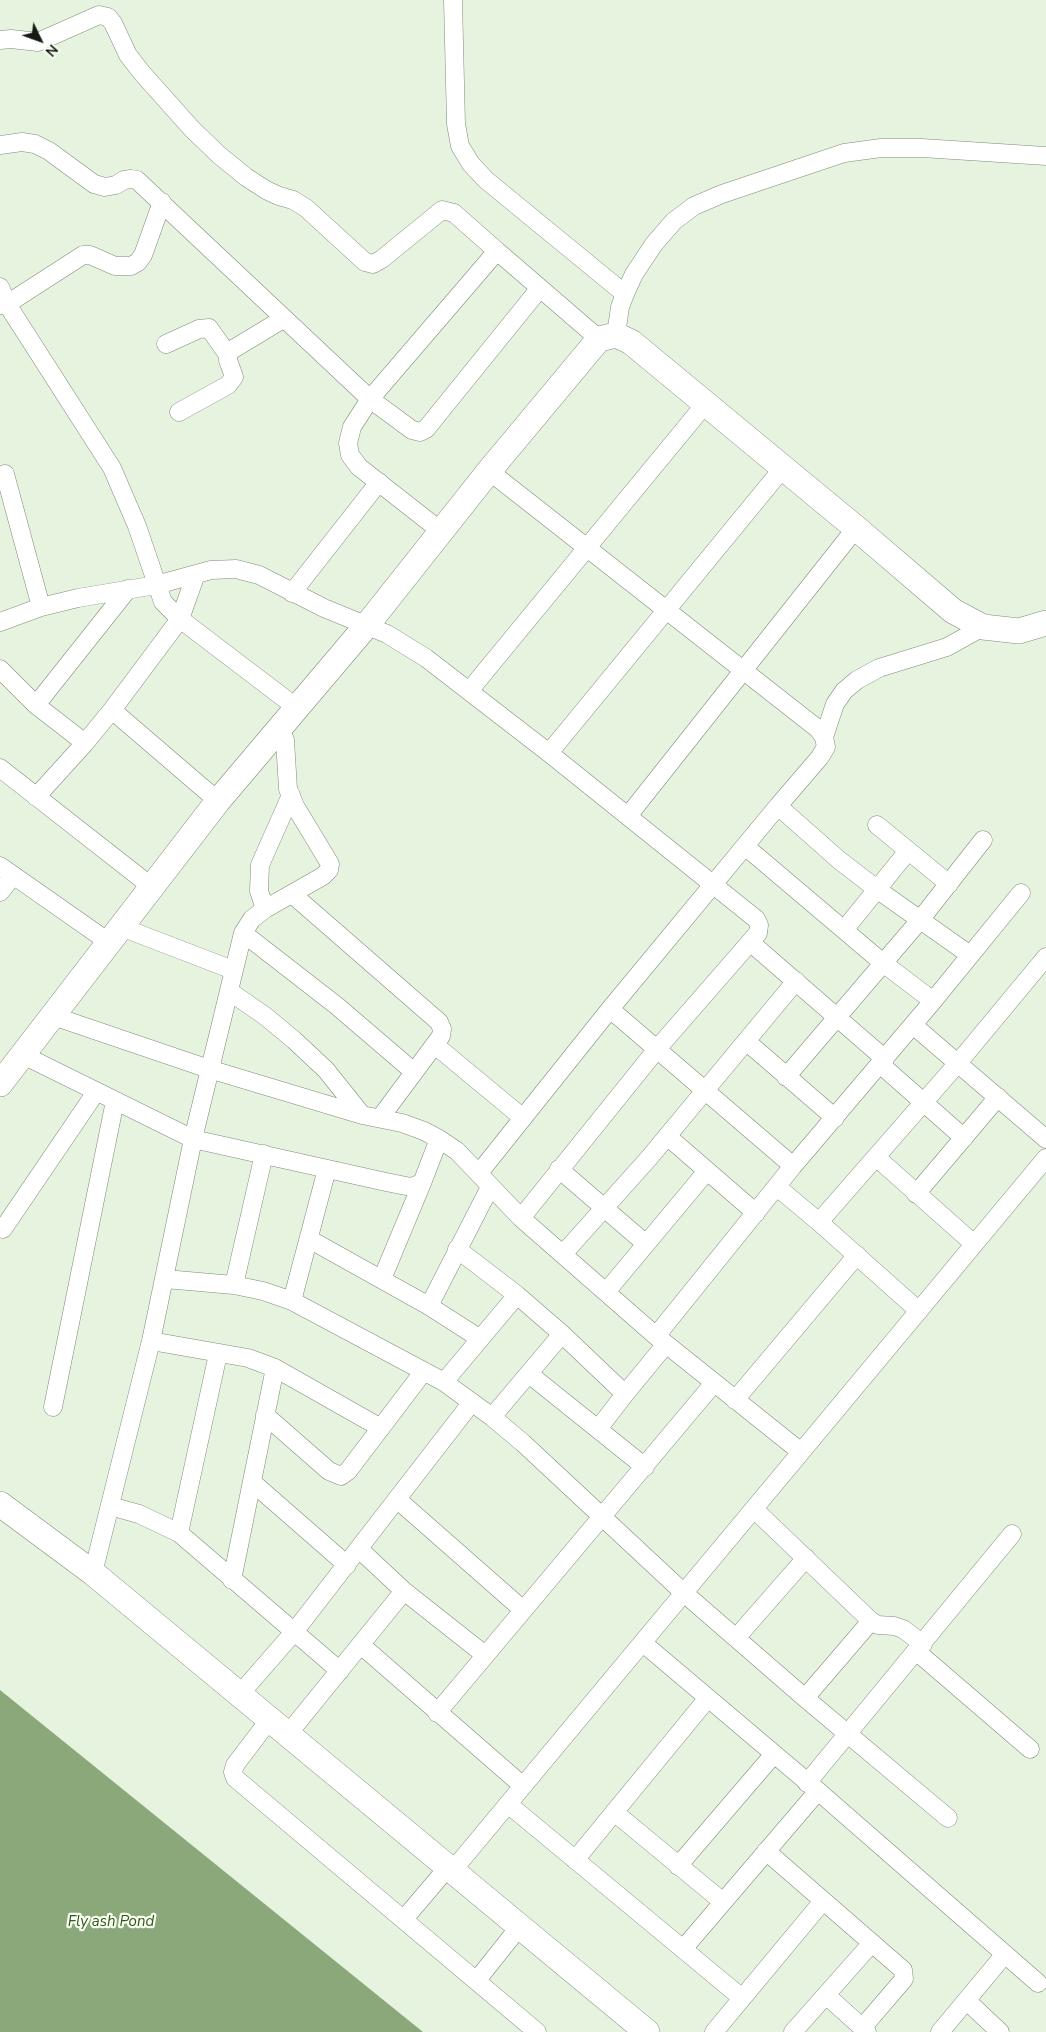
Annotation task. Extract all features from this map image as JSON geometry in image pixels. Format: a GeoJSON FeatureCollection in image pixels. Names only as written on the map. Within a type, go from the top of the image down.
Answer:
{"type":"FeatureCollection","features":[{"type":"Feature","properties":{"kind":"street"},"geometry":{"type":"LineString","coordinates":[[453,0],[456,124],[460,146],[471,164],[486,180],[625,294]]}},
{"type":"Feature","properties":{"kind":"street"},"geometry":{"type":"LineString","coordinates":[[0,40],[11,38],[38,42],[99,15],[108,16],[128,55],[142,73],[192,129],[219,155],[246,177],[266,190],[294,200],[306,208],[365,262],[373,264],[382,259],[442,210],[454,213],[540,288],[607,337],[631,342],[856,528],[953,611],[983,627],[1019,631],[1046,623]]}},
{"type":"Feature","properties":{"kind":"street"},"geometry":{"type":"LineString","coordinates":[[0,145],[22,142],[35,144],[94,184],[105,187],[116,185],[131,178],[137,180],[370,399],[412,430],[420,432],[426,428],[540,288]]}},
{"type":"Feature","properties":{"kind":"street"},"geometry":{"type":"LineString","coordinates":[[0,1084],[218,801],[367,625],[489,471],[607,337],[634,274],[654,244],[674,221],[694,206],[722,194],[844,153],[882,148],[922,148],[1046,156]]}},
{"type":"Feature","properties":{"kind":"street"},"geometry":{"type":"LineString","coordinates":[[3,305],[83,255],[90,255],[115,266],[131,266],[138,262],[143,255],[162,202]]}},
{"type":"Feature","properties":{"kind":"street"},"geometry":{"type":"LineString","coordinates":[[442,532],[360,467],[350,455],[348,443],[352,427],[370,399],[497,252]]}},
{"type":"Feature","properties":{"kind":"street"},"geometry":{"type":"LineString","coordinates":[[0,287],[3,305],[112,468],[136,526],[163,602],[180,620],[297,708]]}},
{"type":"Feature","properties":{"kind":"street"},"geometry":{"type":"LineString","coordinates":[[228,355],[235,347],[282,318]]}},
{"type":"Feature","properties":{"kind":"street"},"geometry":{"type":"LineString","coordinates":[[166,344],[199,329],[209,328],[228,355],[234,372],[232,380],[179,412]]}},
{"type":"Feature","properties":{"kind":"street"},"geometry":{"type":"LineString","coordinates":[[470,691],[706,403]]}},
{"type":"Feature","properties":{"kind":"street"},"geometry":{"type":"LineString","coordinates":[[549,753],[782,468]]}},
{"type":"Feature","properties":{"kind":"street"},"geometry":{"type":"LineString","coordinates":[[478,1173],[610,1009],[820,757],[826,747],[824,737],[818,729],[489,471]]}},
{"type":"Feature","properties":{"kind":"street"},"geometry":{"type":"LineString","coordinates":[[5,474],[42,607]]}},
{"type":"Feature","properties":{"kind":"street"},"geometry":{"type":"LineString","coordinates":[[292,593],[379,482]]}},
{"type":"Feature","properties":{"kind":"street"},"geometry":{"type":"LineString","coordinates":[[628,816],[856,528]]}},
{"type":"Feature","properties":{"kind":"street"},"geometry":{"type":"LineString","coordinates":[[0,622],[42,607],[78,598],[156,585],[211,570],[236,569],[259,575],[324,608],[388,634],[426,658],[549,753],[756,919],[759,925],[758,933],[657,1049],[521,1218]]}},
{"type":"Feature","properties":{"kind":"street"},"geometry":{"type":"LineString","coordinates":[[36,797],[112,710],[180,620],[196,574]]}},
{"type":"Feature","properties":{"kind":"street"},"geometry":{"type":"LineString","coordinates":[[36,705],[128,590]]}},
{"type":"Feature","properties":{"kind":"street"},"geometry":{"type":"LineString","coordinates":[[824,737],[835,704],[844,691],[857,680],[879,668],[946,647],[983,627]]}},
{"type":"Feature","properties":{"kind":"street"},"geometry":{"type":"LineString","coordinates":[[2,674],[36,705],[85,743]]}},
{"type":"Feature","properties":{"kind":"street"},"geometry":{"type":"LineString","coordinates":[[112,710],[218,801]]}},
{"type":"Feature","properties":{"kind":"street"},"geometry":{"type":"LineString","coordinates":[[93,1573],[151,1341],[193,1139],[242,933],[252,919],[329,870],[330,864],[295,806],[291,795],[286,770],[285,740],[280,728]]}},
{"type":"Feature","properties":{"kind":"street"},"geometry":{"type":"LineString","coordinates":[[1,771],[152,887]]}},
{"type":"Feature","properties":{"kind":"street"},"geometry":{"type":"LineString","coordinates":[[266,909],[259,891],[260,865],[291,795]]}},
{"type":"Feature","properties":{"kind":"street"},"geometry":{"type":"LineString","coordinates":[[778,806],[839,860],[970,955]]}},
{"type":"Feature","properties":{"kind":"street"},"geometry":{"type":"LineString","coordinates":[[876,825],[948,884]]}},
{"type":"Feature","properties":{"kind":"street"},"geometry":{"type":"LineString","coordinates":[[786,1077],[920,920],[983,840]]}},
{"type":"Feature","properties":{"kind":"street"},"geometry":{"type":"LineString","coordinates":[[746,847],[883,963],[933,1001]]}},
{"type":"Feature","properties":{"kind":"street"},"geometry":{"type":"LineString","coordinates":[[844,930],[908,851]]}},
{"type":"Feature","properties":{"kind":"street"},"geometry":{"type":"LineString","coordinates":[[0,892],[6,871],[115,935],[232,970]]}},
{"type":"Feature","properties":{"kind":"street"},"geometry":{"type":"LineString","coordinates":[[598,1428],[625,1394],[661,1340],[793,1166],[913,1025],[1021,893]]}},
{"type":"Feature","properties":{"kind":"street"},"geometry":{"type":"LineString","coordinates":[[292,894],[438,1022],[442,1029],[441,1036],[435,1045],[380,1118]]}},
{"type":"Feature","properties":{"kind":"street"},"geometry":{"type":"LineString","coordinates":[[242,933],[337,1006],[414,1072]]}},
{"type":"Feature","properties":{"kind":"street"},"geometry":{"type":"LineString","coordinates":[[750,942],[838,1018],[924,1102],[964,1138]]}},
{"type":"Feature","properties":{"kind":"street"},"geometry":{"type":"LineString","coordinates":[[820,1222],[958,1063],[1046,957]]}},
{"type":"Feature","properties":{"kind":"street"},"geometry":{"type":"LineString","coordinates":[[562,1254],[667,1136],[796,981]]}},
{"type":"Feature","properties":{"kind":"street"},"geometry":{"type":"LineString","coordinates":[[229,991],[265,1016],[294,1040],[326,1070],[362,1115]]}},
{"type":"Feature","properties":{"kind":"street"},"geometry":{"type":"LineString","coordinates":[[610,1009],[793,1166]]}},
{"type":"Feature","properties":{"kind":"street"},"geometry":{"type":"LineString","coordinates":[[53,1016],[209,1068],[362,1115],[402,1123],[439,1139],[457,1151],[521,1218],[661,1340],[801,1452]]}},
{"type":"Feature","properties":{"kind":"street"},"geometry":{"type":"LineString","coordinates":[[913,1025],[1046,1139]]}},
{"type":"Feature","properties":{"kind":"street"},"geometry":{"type":"LineString","coordinates":[[746,1041],[835,1118]]}},
{"type":"Feature","properties":{"kind":"street"},"geometry":{"type":"LineString","coordinates":[[435,1045],[523,1118]]}},
{"type":"Feature","properties":{"kind":"street"},"geometry":{"type":"LineString","coordinates":[[23,1055],[193,1139],[411,1187],[422,1182]]}},
{"type":"Feature","properties":{"kind":"street"},"geometry":{"type":"LineString","coordinates":[[3,1229],[96,1092]]}},
{"type":"Feature","properties":{"kind":"street"},"geometry":{"type":"LineString","coordinates":[[916,1194],[998,1098]]}},
{"type":"Feature","properties":{"kind":"street"},"geometry":{"type":"LineString","coordinates":[[53,1407],[115,1101]]}},
{"type":"Feature","properties":{"kind":"street"},"geometry":{"type":"LineString","coordinates":[[667,1136],[756,1213]]}},
{"type":"Feature","properties":{"kind":"street"},"geometry":{"type":"LineString","coordinates":[[382,1279],[439,1139]]}},
{"type":"Feature","properties":{"kind":"street"},"geometry":{"type":"LineString","coordinates":[[234,1285],[264,1154]]}},
{"type":"Feature","properties":{"kind":"street"},"geometry":{"type":"LineString","coordinates":[[876,1157],[974,1244]]}},
{"type":"Feature","properties":{"kind":"street"},"geometry":{"type":"LineString","coordinates":[[404,1920],[508,1804],[1046,1158]]}},
{"type":"Feature","properties":{"kind":"street"},"geometry":{"type":"LineString","coordinates":[[292,1301],[327,1169]]}},
{"type":"Feature","properties":{"kind":"street"},"geometry":{"type":"LineString","coordinates":[[559,1169],[646,1244]]}},
{"type":"Feature","properties":{"kind":"street"},"geometry":{"type":"LineString","coordinates":[[606,1292],[707,1171]]}},
{"type":"Feature","properties":{"kind":"street"},"geometry":{"type":"LineString","coordinates":[[429,1306],[490,1186]]}},
{"type":"Feature","properties":{"kind":"street"},"geometry":{"type":"LineString","coordinates":[[777,1187],[820,1222],[919,1311]]}},
{"type":"Feature","properties":{"kind":"street"},"geometry":{"type":"LineString","coordinates":[[309,1239],[429,1306],[479,1338]]}},
{"type":"Feature","properties":{"kind":"street"},"geometry":{"type":"LineString","coordinates":[[457,1249],[517,1295],[562,1334],[625,1394]]}},
{"type":"Feature","properties":{"kind":"street"},"geometry":{"type":"LineString","coordinates":[[735,1400],[857,1255]]}},
{"type":"Feature","properties":{"kind":"street"},"geometry":{"type":"LineString","coordinates":[[165,1278],[234,1285],[263,1291],[292,1301],[444,1382],[492,1417],[736,1638],[948,1818]]}},
{"type":"Feature","properties":{"kind":"street"},"geometry":{"type":"LineString","coordinates":[[444,1382],[517,1295]]}},
{"type":"Feature","properties":{"kind":"street"},"geometry":{"type":"LineString","coordinates":[[492,1417],[562,1334]]}},
{"type":"Feature","properties":{"kind":"street"},"geometry":{"type":"LineString","coordinates":[[151,1341],[248,1358],[275,1368],[381,1428]]}},
{"type":"Feature","properties":{"kind":"street"},"geometry":{"type":"LineString","coordinates":[[179,1533],[218,1354]]}},
{"type":"Feature","properties":{"kind":"street"},"geometry":{"type":"LineString","coordinates":[[232,1580],[275,1368]]}},
{"type":"Feature","properties":{"kind":"street"},"geometry":{"type":"LineString","coordinates":[[265,1415],[329,1471],[340,1476],[348,1471],[424,1371]]}},
{"type":"Feature","properties":{"kind":"street"},"geometry":{"type":"LineString","coordinates":[[529,1374],[645,1468]]}},
{"type":"Feature","properties":{"kind":"street"},"geometry":{"type":"LineString","coordinates":[[437,1713],[522,1609],[645,1468],[714,1384]]}},
{"type":"Feature","properties":{"kind":"street"},"geometry":{"type":"LineString","coordinates":[[240,1694],[294,1632],[360,1549],[472,1402]]}},
{"type":"Feature","properties":{"kind":"street"},"geometry":{"type":"LineString","coordinates":[[252,1482],[346,1565]]}},
{"type":"Feature","properties":{"kind":"street"},"geometry":{"type":"LineString","coordinates":[[398,1500],[522,1609]]}},
{"type":"Feature","properties":{"kind":"street"},"geometry":{"type":"LineString","coordinates":[[0,1504],[93,1573],[647,2032]]}},
{"type":"Feature","properties":{"kind":"street"},"geometry":{"type":"LineString","coordinates":[[110,1506],[139,1514],[179,1533],[340,1671]]}},
{"type":"Feature","properties":{"kind":"street"},"geometry":{"type":"LineString","coordinates":[[754,1509],[870,1621],[878,1625],[894,1626],[903,1629],[919,1647],[1030,1750]]}},
{"type":"Feature","properties":{"kind":"street"},"geometry":{"type":"LineString","coordinates":[[683,1949],[766,1851],[848,1734],[1012,1534]]}},
{"type":"Feature","properties":{"kind":"street"},"geometry":{"type":"LineString","coordinates":[[360,1549],[404,1591],[485,1655]]}},
{"type":"Feature","properties":{"kind":"street"},"geometry":{"type":"LineString","coordinates":[[736,1638],[806,1558]]}},
{"type":"Feature","properties":{"kind":"street"},"geometry":{"type":"LineString","coordinates":[[404,1591],[340,1671],[235,1765],[233,1772],[235,1778],[537,2032]]}},
{"type":"Feature","properties":{"kind":"street"},"geometry":{"type":"LineString","coordinates":[[805,1698],[870,1621]]}},
{"type":"Feature","properties":{"kind":"street"},"geometry":{"type":"LineString","coordinates":[[643,1642],[1038,1983]]}},
{"type":"Feature","properties":{"kind":"street"},"geometry":{"type":"LineString","coordinates":[[361,1646],[523,1786]]}},
{"type":"Feature","properties":{"kind":"street"},"geometry":{"type":"LineString","coordinates":[[575,1860],[708,1698]]}},
{"type":"Feature","properties":{"kind":"street"},"geometry":{"type":"LineString","coordinates":[[678,1866],[774,1754]]}},
{"type":"Feature","properties":{"kind":"street"},"geometry":{"type":"LineString","coordinates":[[508,1804],[742,1998]]}},
{"type":"Feature","properties":{"kind":"street"},"geometry":{"type":"LineString","coordinates":[[614,1812],[723,1902]]}},
{"type":"Feature","properties":{"kind":"street"},"geometry":{"type":"LineString","coordinates":[[766,1851],[871,1944],[904,1970],[904,1979],[865,2030],[826,1995]]}},
{"type":"Feature","properties":{"kind":"street"},"geometry":{"type":"LineString","coordinates":[[714,2032],[823,1902]]}},
{"type":"Feature","properties":{"kind":"street"},"geometry":{"type":"LineString","coordinates":[[477,1980],[520,1926]]}},
{"type":"Feature","properties":{"kind":"street"},"geometry":{"type":"LineString","coordinates":[[794,2032],[871,1944]]}},
{"type":"Feature","properties":{"kind":"street"},"geometry":{"type":"LineString","coordinates":[[940,2032],[1005,1954]]}},
{"type":"Feature","properties":{"kind":"street"},"geometry":{"type":"LineString","coordinates":[[967,2001],[1000,2032]]}},
{"type":"Feature","properties":{"kind":"water","name":"Fly ash Pond"},"geometry":{"type":"Polygon","coordinates":[[[0,1690],[423,2032],[0,2032],[0,1690]]]}}]}
